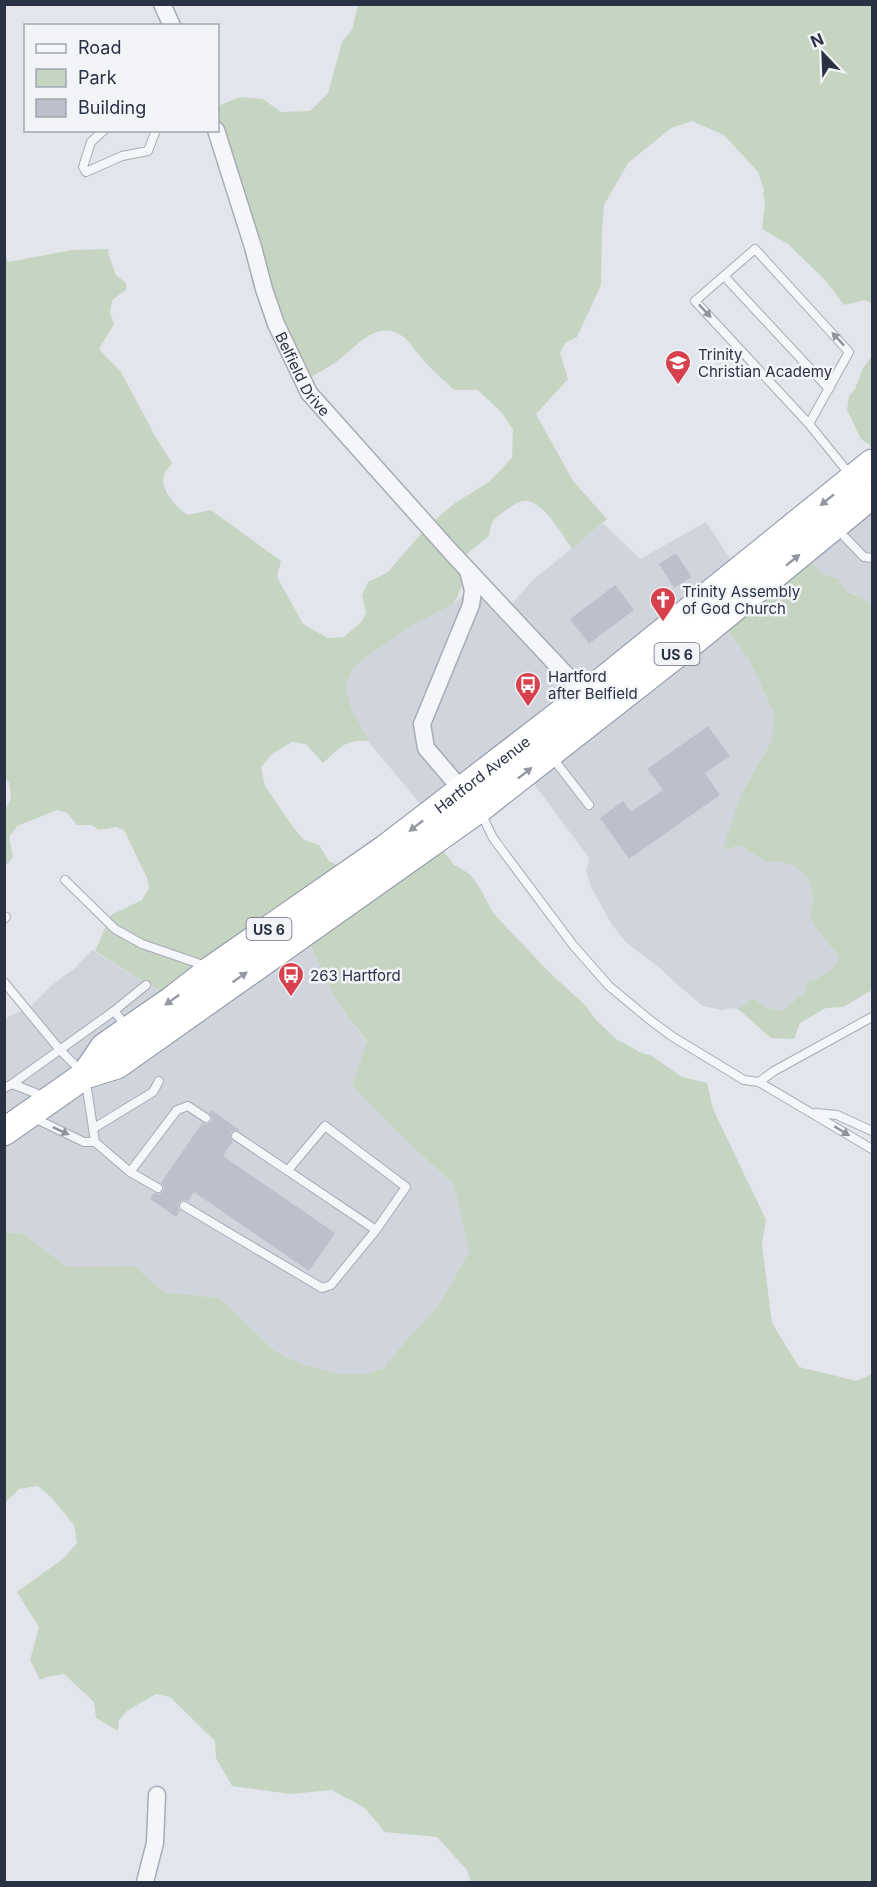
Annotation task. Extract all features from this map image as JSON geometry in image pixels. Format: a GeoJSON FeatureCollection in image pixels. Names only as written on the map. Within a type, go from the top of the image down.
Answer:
{"type":"FeatureCollection","features":[{"type":"Feature","properties":{"kind":"highway","name":"Hartford Avenue"},"geometry":{"type":"LineString","coordinates":[[85,1076],[122,1020],[172,1000],[212,969],[387,848],[550,754],[835,526],[866,479]]}},
{"type":"Feature","properties":{"kind":"highway","name":"Hartford Avenue"},"geometry":{"type":"LineString","coordinates":[[4,1131],[85,1076],[117,1065],[470,800],[585,695],[866,479]]}},
{"type":"Feature","properties":{"kind":"street"},"geometry":{"type":"LineString","coordinates":[[162,4],[171,24]]}},
{"type":"Feature","properties":{"kind":"street","name":"Belfield Drive"},"geometry":{"type":"LineString","coordinates":[[217,132],[276,324],[309,393],[585,695]]}},
{"type":"Feature","properties":{"kind":"street"},"geometry":{"type":"LineString","coordinates":[[468,569],[473,590],[471,605],[422,724],[426,748],[470,800]]}},
{"type":"Feature","properties":{"kind":"street"},"geometry":{"type":"LineString","coordinates":[[145,1882],[155,1843],[157,1795]]}},
{"type":"Feature","properties":{"kind":"lane"},"geometry":{"type":"LineString","coordinates":[[102,132],[91,142],[85,157],[83,167],[86,172],[122,156],[148,151],[155,132]]}},
{"type":"Feature","properties":{"kind":"lane"},"geometry":{"type":"LineString","coordinates":[[809,424],[849,352],[755,249],[695,301],[809,424],[866,479]]}},
{"type":"Feature","properties":{"kind":"lane"},"geometry":{"type":"LineString","coordinates":[[724,276],[829,389]]}},
{"type":"Feature","properties":{"kind":"lane"},"geometry":{"type":"LineString","coordinates":[[835,526],[864,557],[873,558]]}},
{"type":"Feature","properties":{"kind":"lane"},"geometry":{"type":"LineString","coordinates":[[550,754],[590,806]]}},
{"type":"Feature","properties":{"kind":"lane"},"geometry":{"type":"LineString","coordinates":[[470,800],[493,838],[573,945],[609,986],[642,1015],[673,1037],[744,1080],[759,1082],[873,1149]]}},
{"type":"Feature","properties":{"kind":"lane"},"geometry":{"type":"LineString","coordinates":[[65,880],[116,929],[142,944],[212,969]]}},
{"type":"Feature","properties":{"kind":"lane"},"geometry":{"type":"LineString","coordinates":[[4,982],[60,1050],[85,1076],[95,1142]]}},
{"type":"Feature","properties":{"kind":"lane"},"geometry":{"type":"LineString","coordinates":[[8,1086],[60,1050],[122,1020],[146,985]]}},
{"type":"Feature","properties":{"kind":"lane"},"geometry":{"type":"LineString","coordinates":[[759,1082],[774,1071],[873,1017]]}},
{"type":"Feature","properties":{"kind":"lane"},"geometry":{"type":"LineString","coordinates":[[94,1128],[153,1092],[159,1081]]}},
{"type":"Feature","properties":{"kind":"lane"},"geometry":{"type":"LineString","coordinates":[[8,1086],[38,1094],[38,1108],[84,1142],[95,1142],[130,1172],[158,1188]]}},
{"type":"Feature","properties":{"kind":"lane"},"geometry":{"type":"LineString","coordinates":[[130,1172],[177,1110],[188,1106],[206,1118]]}},
{"type":"Feature","properties":{"kind":"lane"},"geometry":{"type":"LineString","coordinates":[[812,1112],[837,1115],[873,1131]]}},
{"type":"Feature","properties":{"kind":"lane"},"geometry":{"type":"LineString","coordinates":[[184,1206],[322,1288],[331,1286],[376,1230],[406,1187],[325,1126],[288,1170]]}},
{"type":"Feature","properties":{"kind":"lane"},"geometry":{"type":"LineString","coordinates":[[236,1136],[376,1230]]}},
{"type":"Feature","properties":{"kind":"shaded area"},"geometry":{"type":"Polygon","coordinates":[[[872,486],[872,604],[859,598],[856,594],[848,593],[839,579],[822,573],[803,551],[872,486]]]}},
{"type":"Feature","properties":{"kind":"shaded area"},"geometry":{"type":"Polygon","coordinates":[[[706,522],[748,586],[716,614],[749,660],[774,714],[771,742],[741,794],[727,850],[739,845],[766,862],[779,861],[794,866],[807,877],[813,895],[814,926],[839,957],[832,969],[812,981],[806,991],[782,1011],[768,1008],[752,998],[738,1009],[722,1010],[703,1006],[660,968],[627,943],[612,925],[591,887],[586,871],[589,858],[529,777],[437,824],[367,740],[351,708],[346,685],[354,666],[411,626],[454,604],[479,580],[509,607],[533,580],[603,523],[640,559],[706,522]]]}},
{"type":"Feature","properties":{"kind":"shaded area"},"geometry":{"type":"Polygon","coordinates":[[[302,927],[337,1002],[367,1043],[352,1085],[394,1129],[454,1185],[469,1251],[441,1302],[386,1367],[365,1374],[338,1374],[303,1364],[276,1352],[220,1298],[164,1292],[134,1266],[67,1267],[24,1234],[5,1232],[5,1137],[15,1129],[5,1114],[4,1021],[30,1007],[92,950],[181,1005],[302,927]]]}},
{"type":"Feature","properties":{"kind":"green space"},"geometry":{"type":"Polygon","coordinates":[[[358,5],[872,5],[872,304],[865,300],[844,305],[826,281],[788,244],[762,229],[765,204],[764,190],[758,172],[724,135],[692,121],[671,128],[628,163],[604,205],[601,285],[577,337],[565,343],[560,353],[568,379],[536,414],[573,481],[607,519],[572,549],[544,511],[530,501],[516,503],[502,513],[493,521],[489,536],[463,557],[465,579],[454,604],[411,626],[354,666],[346,685],[351,708],[369,741],[348,743],[323,763],[306,744],[292,742],[273,753],[261,767],[265,786],[293,827],[304,840],[319,845],[329,861],[337,865],[350,884],[423,835],[444,852],[454,865],[470,874],[493,913],[616,1039],[650,1055],[682,1077],[707,1083],[713,1109],[766,1220],[762,1245],[772,1323],[799,1367],[857,1381],[872,1374],[872,1882],[471,1882],[467,1870],[437,1837],[385,1832],[365,1808],[332,1790],[291,1794],[232,1786],[216,1758],[215,1741],[170,1697],[156,1694],[128,1710],[119,1720],[118,1731],[96,1718],[94,1702],[64,1674],[40,1680],[30,1660],[39,1627],[17,1592],[64,1558],[77,1543],[74,1525],[52,1498],[38,1486],[19,1489],[5,1503],[5,1232],[24,1234],[67,1267],[134,1266],[164,1292],[220,1298],[276,1352],[303,1364],[338,1374],[365,1374],[386,1367],[386,1364],[441,1302],[469,1251],[454,1185],[394,1129],[352,1085],[367,1042],[337,1002],[302,927],[181,1005],[95,951],[111,915],[142,900],[149,888],[147,878],[124,830],[116,827],[99,830],[91,825],[77,825],[67,813],[57,810],[17,826],[9,837],[13,857],[6,865],[5,882],[5,810],[11,799],[9,782],[4,778],[5,257],[9,262],[72,250],[108,249],[116,275],[126,283],[126,290],[112,300],[110,313],[114,324],[99,349],[121,372],[172,463],[164,475],[166,492],[187,515],[211,510],[281,561],[277,577],[303,624],[328,638],[344,637],[362,621],[366,612],[362,595],[368,582],[387,573],[427,527],[455,503],[489,482],[512,458],[513,430],[502,413],[478,390],[454,390],[427,365],[408,341],[395,332],[378,332],[370,335],[336,362],[304,381],[219,132],[219,106],[240,97],[263,99],[281,112],[310,111],[328,93],[342,42],[352,30],[358,5]]]}},
{"type":"Feature","properties":{"kind":"green space"},"geometry":{"type":"Polygon","coordinates":[[[872,356],[872,449],[861,439],[847,410],[849,396],[855,389],[863,368],[872,356]]]}},
{"type":"Feature","properties":{"kind":"green space"},"geometry":{"type":"Polygon","coordinates":[[[800,548],[822,573],[839,579],[848,593],[872,604],[872,990],[843,1007],[826,1008],[800,1023],[794,1039],[771,1038],[738,1009],[752,998],[768,1008],[782,1011],[806,991],[808,979],[812,981],[832,969],[839,957],[814,926],[811,917],[813,895],[807,877],[794,866],[779,861],[766,862],[739,845],[727,850],[723,848],[741,794],[771,742],[774,714],[749,660],[716,614],[800,548]]]}},
{"type":"Feature","properties":{"kind":"building"},"geometry":{"type":"Polygon","coordinates":[[[676,553],[692,577],[674,588],[659,564],[676,553]]]}},
{"type":"Feature","properties":{"kind":"building"},"geometry":{"type":"Polygon","coordinates":[[[615,585],[634,610],[589,644],[570,619],[615,585]]]}},
{"type":"Feature","properties":{"kind":"building"},"geometry":{"type":"Polygon","coordinates":[[[708,726],[730,756],[705,773],[720,795],[629,859],[600,818],[623,801],[631,812],[663,790],[647,769],[708,726]]]}},
{"type":"Feature","properties":{"kind":"building"},"geometry":{"type":"Polygon","coordinates":[[[211,1110],[240,1130],[231,1132],[230,1136],[233,1141],[223,1156],[335,1233],[309,1271],[194,1192],[188,1201],[179,1202],[180,1211],[176,1217],[150,1199],[154,1193],[163,1192],[164,1187],[161,1183],[202,1123],[211,1122],[212,1118],[209,1113],[211,1110]]]}},
{"type":"Feature","properties":{"kind":"place","name":"Trinity Christian Academy"},"geometry":{"type":"Point","coordinates":[678,386]}},
{"type":"Feature","properties":{"kind":"place","name":"Trinity Assembly of God Church"},"geometry":{"type":"Point","coordinates":[663,623]}},
{"type":"Feature","properties":{"kind":"place","name":"Hartford after Belfield"},"geometry":{"type":"Point","coordinates":[528,708]}},
{"type":"Feature","properties":{"kind":"place","name":"263 Hartford"},"geometry":{"type":"Point","coordinates":[291,998]}}]}
